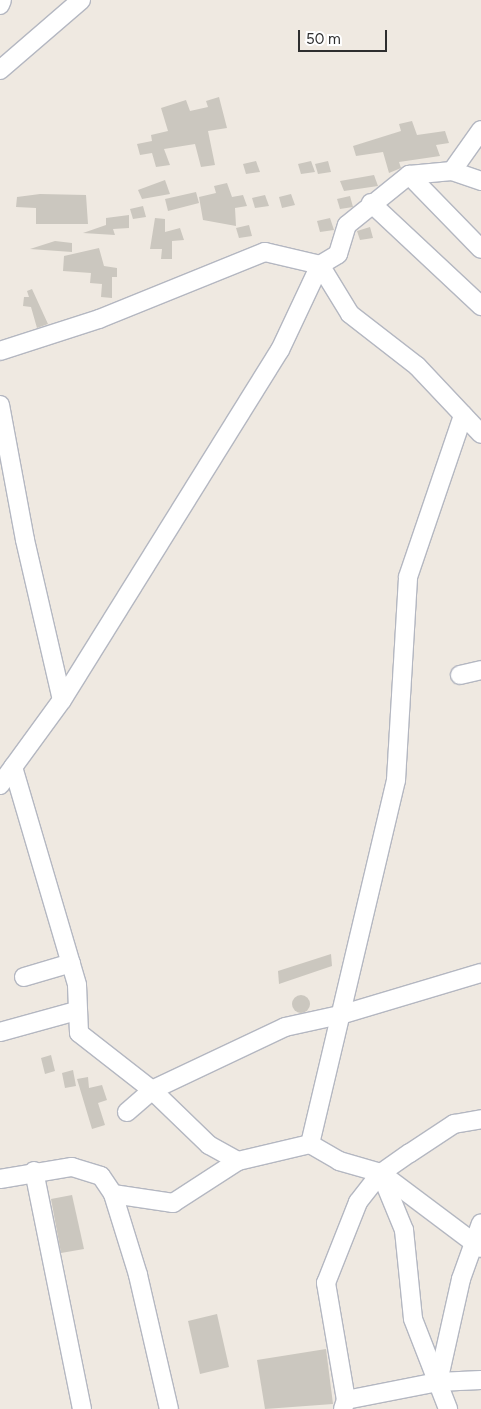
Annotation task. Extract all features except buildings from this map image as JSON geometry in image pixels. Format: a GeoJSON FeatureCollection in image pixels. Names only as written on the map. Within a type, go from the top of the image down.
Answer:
{"type":"FeatureCollection","features":[{"type":"Feature","properties":{"kind":"street"},"geometry":{"type":"LineString","coordinates":[[0,5],[2,0]]}},
{"type":"Feature","properties":{"kind":"street"},"geometry":{"type":"LineString","coordinates":[[0,70],[81,0]]}},
{"type":"Feature","properties":{"kind":"street"},"geometry":{"type":"LineString","coordinates":[[452,171],[481,130]]}},
{"type":"Feature","properties":{"kind":"street"},"geometry":{"type":"LineString","coordinates":[[0,785],[62,700],[280,350],[320,265],[338,254],[346,225],[371,203],[409,176],[452,171],[481,181]]}},
{"type":"Feature","properties":{"kind":"street"},"geometry":{"type":"LineString","coordinates":[[409,176],[481,249]]}},
{"type":"Feature","properties":{"kind":"street"},"geometry":{"type":"LineString","coordinates":[[371,203],[481,306]]}},
{"type":"Feature","properties":{"kind":"street"},"geometry":{"type":"LineString","coordinates":[[0,351],[99,319],[265,252],[320,265],[350,314],[418,366],[481,434]]}},
{"type":"Feature","properties":{"kind":"street"},"geometry":{"type":"LineString","coordinates":[[0,405],[24,540],[62,700]]}},
{"type":"Feature","properties":{"kind":"street"},"geometry":{"type":"LineString","coordinates":[[310,1144],[396,780],[408,577],[463,415]]}},
{"type":"Feature","properties":{"kind":"street"},"geometry":{"type":"LineString","coordinates":[[460,675],[481,670]]}},
{"type":"Feature","properties":{"kind":"street"},"geometry":{"type":"LineString","coordinates":[[12,767],[77,985],[76,1011],[79,1032],[152,1090],[209,1145],[238,1161]]}},
{"type":"Feature","properties":{"kind":"street"},"geometry":{"type":"LineString","coordinates":[[24,977],[71,963]]}},
{"type":"Feature","properties":{"kind":"street"},"geometry":{"type":"LineString","coordinates":[[127,1112],[152,1090],[285,1027],[340,1015],[481,973]]}},
{"type":"Feature","properties":{"kind":"street"},"geometry":{"type":"LineString","coordinates":[[0,1032],[76,1011]]}},
{"type":"Feature","properties":{"kind":"street"},"geometry":{"type":"LineString","coordinates":[[481,1119],[454,1124],[381,1173],[358,1202],[326,1283],[344,1404],[438,1382],[481,1380]]}},
{"type":"Feature","properties":{"kind":"street"},"geometry":{"type":"LineString","coordinates":[[113,1194],[172,1203],[238,1161],[310,1144],[339,1161],[381,1173],[477,1246]]}},
{"type":"Feature","properties":{"kind":"street"},"geometry":{"type":"LineString","coordinates":[[0,1179],[34,1171],[72,1168],[101,1176],[113,1194],[138,1275],[169,1409]]}},
{"type":"Feature","properties":{"kind":"street"},"geometry":{"type":"LineString","coordinates":[[34,1171],[82,1409]]}},
{"type":"Feature","properties":{"kind":"street"},"geometry":{"type":"LineString","coordinates":[[381,1173],[404,1230],[413,1319],[448,1409]]}},
{"type":"Feature","properties":{"kind":"street"},"geometry":{"type":"LineString","coordinates":[[438,1382],[461,1279],[477,1246],[481,1223]]}}]}
